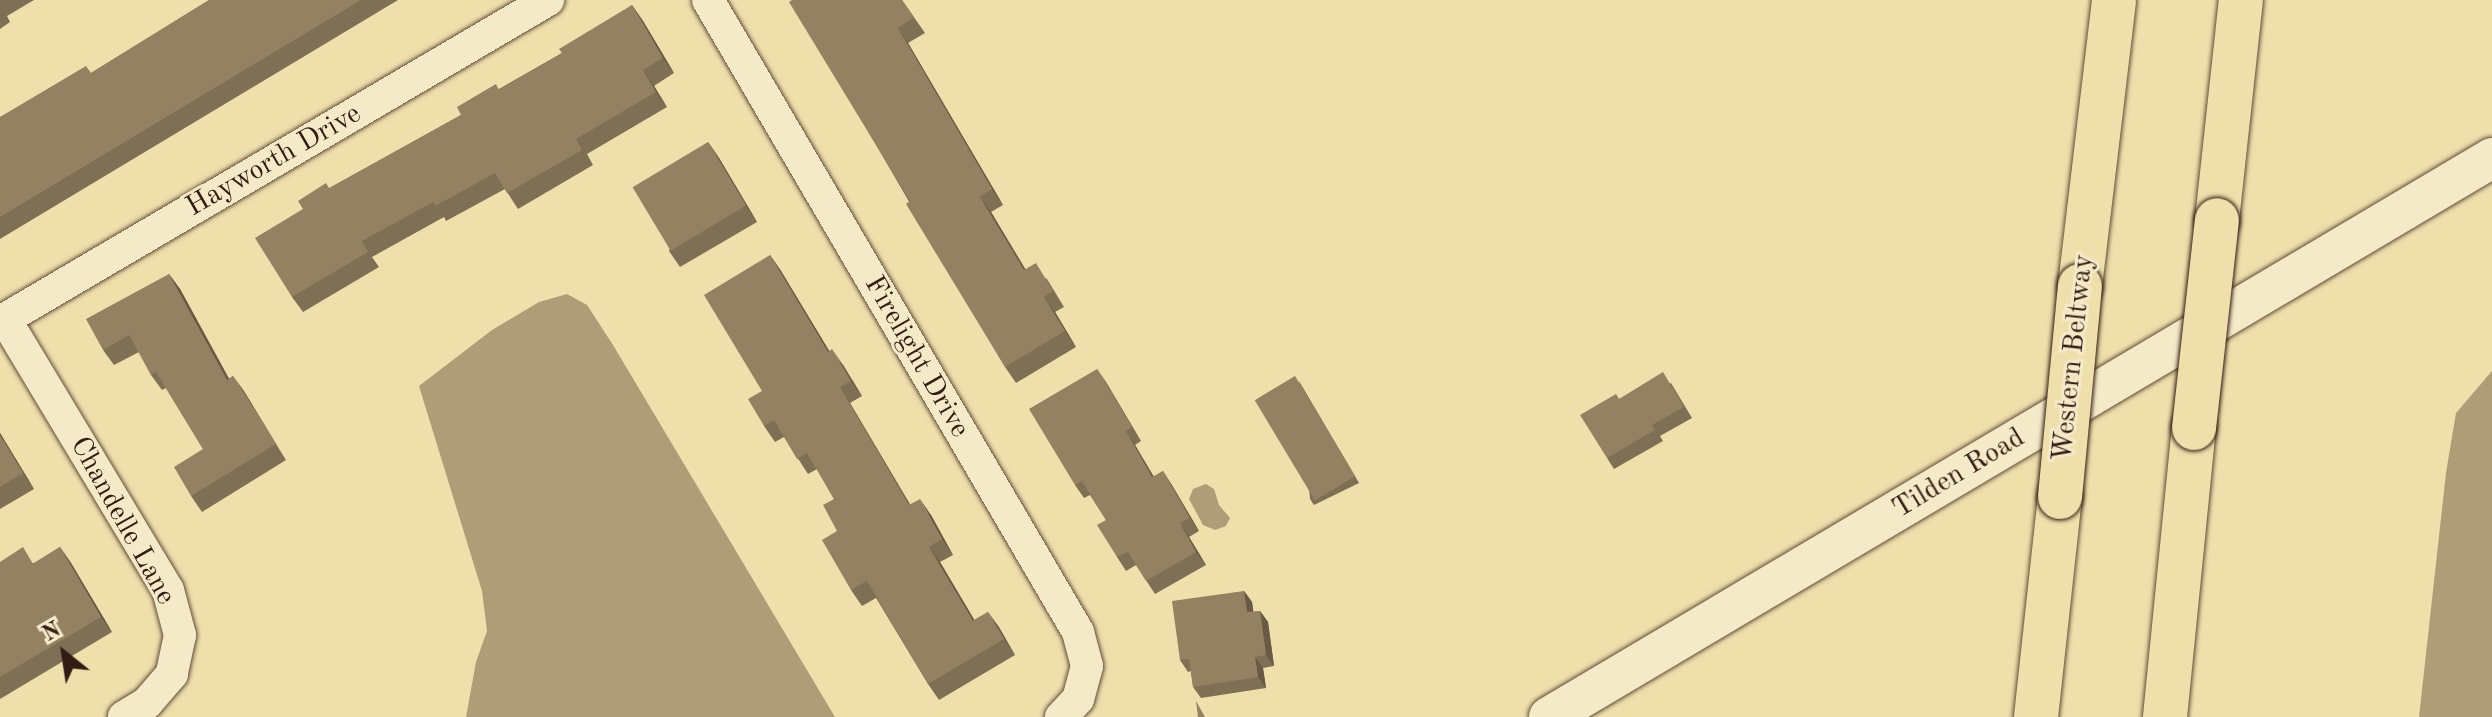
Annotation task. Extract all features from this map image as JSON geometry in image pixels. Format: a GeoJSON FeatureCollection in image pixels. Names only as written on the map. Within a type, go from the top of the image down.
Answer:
{"type":"FeatureCollection","features":[{"type":"Feature","properties":{"kind":"highway","name":"Western Beltway"},"geometry":{"type":"LineString","coordinates":[[2036,717],[2080,286],[2114,0]]}},
{"type":"Feature","properties":{"kind":"highway"},"geometry":{"type":"LineString","coordinates":[[2165,717],[2241,0]]}},
{"type":"Feature","properties":{"kind":"street","name":"Hayworth Drive"},"geometry":{"type":"LineString","coordinates":[[3,320],[548,0]]}},
{"type":"Feature","properties":{"kind":"street","name":"Firelight Drive"},"geometry":{"type":"LineString","coordinates":[[708,0],[1078,632],[1087,666],[1078,699],[1061,717]]}},
{"type":"Feature","properties":{"kind":"street","name":"Tilden Road"},"geometry":{"type":"LineString","coordinates":[[1549,717],[2492,158]]}},
{"type":"Feature","properties":{"kind":"street","name":"Chandelle Lane"},"geometry":{"type":"LineString","coordinates":[[3,320],[168,590],[180,635],[172,674],[147,703],[124,717]]}},
{"type":"Feature","properties":{"kind":"shaded area"},"geometry":{"type":"Polygon","coordinates":[[[567,294],[587,305],[613,345],[835,717],[466,717],[476,662],[487,631],[482,591],[419,386],[492,330],[539,302],[567,294]]]}},
{"type":"Feature","properties":{"kind":"shaded area"},"geometry":{"type":"Polygon","coordinates":[[[2492,371],[2492,717],[2419,717],[2446,473],[2456,413],[2492,371]]]}},
{"type":"Feature","properties":{"kind":"shaded area"},"geometry":{"type":"Polygon","coordinates":[[[1206,484],[1214,489],[1219,505],[1230,518],[1226,526],[1215,530],[1203,525],[1189,499],[1193,489],[1206,484]]]}},
{"type":"Feature","properties":{"kind":"building"},"geometry":{"type":"Polygon","coordinates":[[[209,0],[361,0],[0,217],[0,117],[86,66],[91,73],[209,0]]]}},
{"type":"Feature","properties":{"kind":"building"},"geometry":{"type":"Polygon","coordinates":[[[902,0],[914,17],[898,28],[992,189],[980,197],[1024,270],[1036,263],[1053,291],[1044,297],[1065,331],[1005,367],[906,204],[910,201],[789,2],[902,0]]]}},
{"type":"Feature","properties":{"kind":"building"},"geometry":{"type":"Polygon","coordinates":[[[632,5],[663,58],[643,70],[656,92],[576,139],[582,150],[507,193],[495,173],[435,206],[433,202],[362,241],[368,252],[292,297],[255,238],[303,209],[298,201],[326,183],[329,188],[461,115],[457,107],[496,84],[499,90],[562,53],[559,49],[632,5]]]}},
{"type":"Feature","properties":{"kind":"building"},"geometry":{"type":"Polygon","coordinates":[[[708,142],[746,205],[671,251],[633,187],[708,142]]]}},
{"type":"Feature","properties":{"kind":"building"},"geometry":{"type":"Polygon","coordinates":[[[770,255],[828,352],[832,349],[851,381],[840,387],[909,505],[920,499],[942,539],[929,547],[973,621],[988,612],[1004,639],[928,684],[867,581],[851,590],[822,540],[837,531],[823,505],[834,499],[807,453],[797,459],[774,420],[764,426],[748,399],[762,391],[704,295],[770,255]]]}},
{"type":"Feature","properties":{"kind":"building"},"geometry":{"type":"Polygon","coordinates":[[[169,274],[227,380],[233,376],[276,444],[191,496],[174,467],[203,449],[156,372],[151,375],[129,335],[103,350],[86,319],[169,274]]]}},
{"type":"Feature","properties":{"kind":"building"},"geometry":{"type":"Polygon","coordinates":[[[1097,369],[1132,427],[1126,431],[1152,477],[1163,471],[1190,518],[1180,523],[1196,552],[1146,581],[1128,552],[1117,557],[1097,525],[1106,520],[1082,481],[1075,485],[1029,409],[1097,369]]]}},
{"type":"Feature","properties":{"kind":"building"},"geometry":{"type":"Polygon","coordinates":[[[1663,372],[1684,407],[1652,425],[1655,430],[1607,458],[1580,415],[1616,394],[1619,399],[1663,372]]]}},
{"type":"Feature","properties":{"kind":"building"},"geometry":{"type":"Polygon","coordinates":[[[1295,376],[1355,476],[1315,500],[1255,400],[1295,376]]]}},
{"type":"Feature","properties":{"kind":"building"},"geometry":{"type":"Polygon","coordinates":[[[0,435],[23,473],[0,487],[0,435]]]}},
{"type":"Feature","properties":{"kind":"building"},"geometry":{"type":"Polygon","coordinates":[[[23,547],[33,564],[60,547],[101,617],[0,677],[0,562],[23,547]]]}},
{"type":"Feature","properties":{"kind":"building"},"geometry":{"type":"Polygon","coordinates":[[[1244,591],[1247,612],[1260,611],[1266,655],[1255,657],[1258,677],[1193,687],[1189,659],[1180,660],[1172,601],[1244,591]]]}},
{"type":"Feature","properties":{"kind":"building"},"geometry":{"type":"Polygon","coordinates":[[[1196,701],[1205,717],[1198,717],[1196,701]]]}}]}
